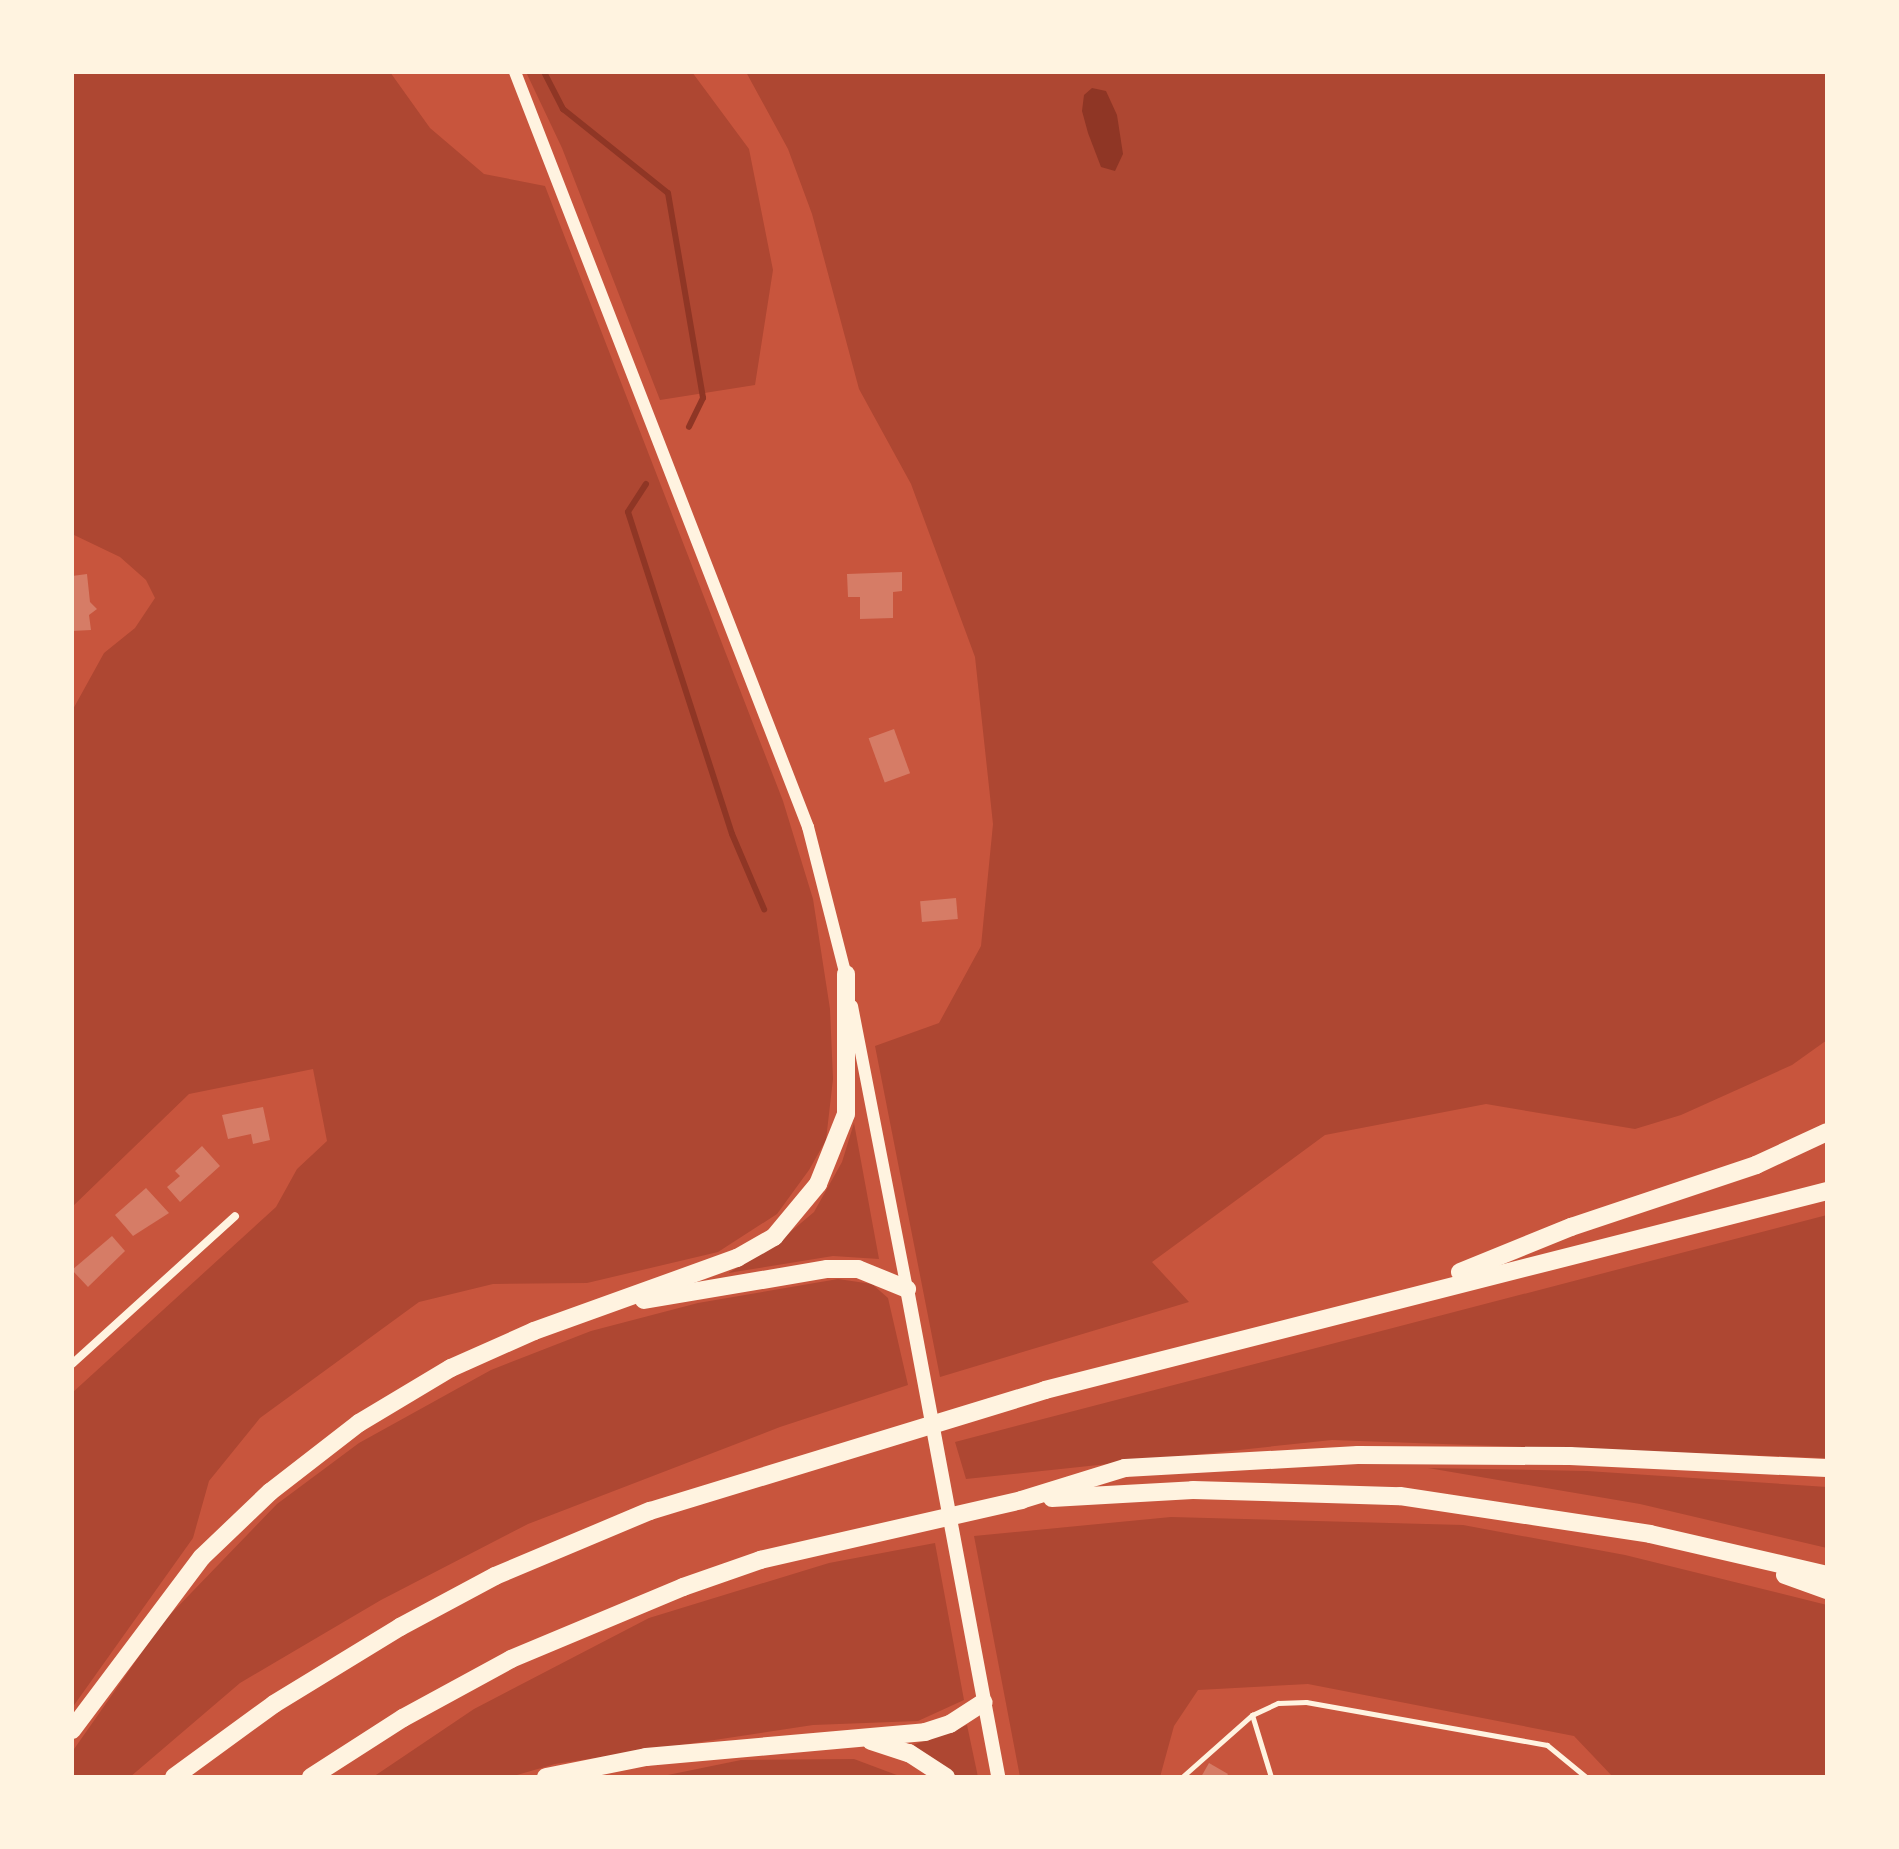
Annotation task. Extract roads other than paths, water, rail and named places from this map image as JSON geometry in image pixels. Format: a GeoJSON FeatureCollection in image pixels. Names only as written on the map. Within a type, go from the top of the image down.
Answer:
{"type":"FeatureCollection","features":[{"type":"Feature","properties":{"kind":"highway"},"geometry":{"type":"LineString","coordinates":[[72,1730],[202,1557],[270,1492],[359,1423],[451,1368],[737,1258],[774,1237],[818,1184],[846,1114],[846,974]]}},
{"type":"Feature","properties":{"kind":"highway"},"geometry":{"type":"LineString","coordinates":[[1394,1299],[1571,1227],[1756,1165],[1827,1132]]}},
{"type":"Feature","properties":{"kind":"highway"},"geometry":{"type":"LineString","coordinates":[[174,1777],[340,1663],[495,1576],[650,1511],[998,1403],[1394,1299],[1827,1191]]}},
{"type":"Feature","properties":{"kind":"highway"},"geometry":{"type":"LineString","coordinates":[[617,1302],[827,1269],[858,1269],[907,1289]]}},
{"type":"Feature","properties":{"kind":"highway"},"geometry":{"type":"LineString","coordinates":[[311,1777],[403,1718],[589,1623],[760,1560],[888,1528],[1021,1500],[1125,1468],[1358,1455],[1570,1456],[1827,1468]]}},
{"type":"Feature","properties":{"kind":"highway"},"geometry":{"type":"LineString","coordinates":[[1021,1500],[1193,1490],[1400,1496],[1549,1516],[1703,1546],[1827,1575]]}},
{"type":"Feature","properties":{"kind":"highway"},"geometry":{"type":"LineString","coordinates":[[1703,1546],[1827,1590]]}},
{"type":"Feature","properties":{"kind":"highway"},"geometry":{"type":"LineString","coordinates":[[546,1777],[646,1757],[925,1732],[950,1724],[984,1702]]}},
{"type":"Feature","properties":{"kind":"highway"},"geometry":{"type":"LineString","coordinates":[[865,1739],[909,1753],[946,1777]]}},
{"type":"Feature","properties":{"kind":"main road"},"geometry":{"type":"LineString","coordinates":[[907,1289],[998,1777]]}},
{"type":"Feature","properties":{"kind":"street"},"geometry":{"type":"LineString","coordinates":[[515,72],[808,827],[846,974],[907,1289]]}},
{"type":"Feature","properties":{"kind":"street"},"geometry":{"type":"LineString","coordinates":[[72,1364],[235,1216]]}},
{"type":"Feature","properties":{"kind":"lane"},"geometry":{"type":"LineString","coordinates":[[1182,1777],[1252,1715],[1278,1703],[1306,1702],[1547,1745],[1586,1777]]}},
{"type":"Feature","properties":{"kind":"lane"},"geometry":{"type":"LineString","coordinates":[[1252,1715],[1271,1777]]}},
{"type":"Feature","properties":{"kind":"waterway"},"geometry":{"type":"LineString","coordinates":[[544,72],[563,109],[668,193],[703,398],[689,427]]}},
{"type":"Feature","properties":{"kind":"waterway"},"geometry":{"type":"LineString","coordinates":[[646,484],[628,512],[732,834],[764,909]]}}]}
